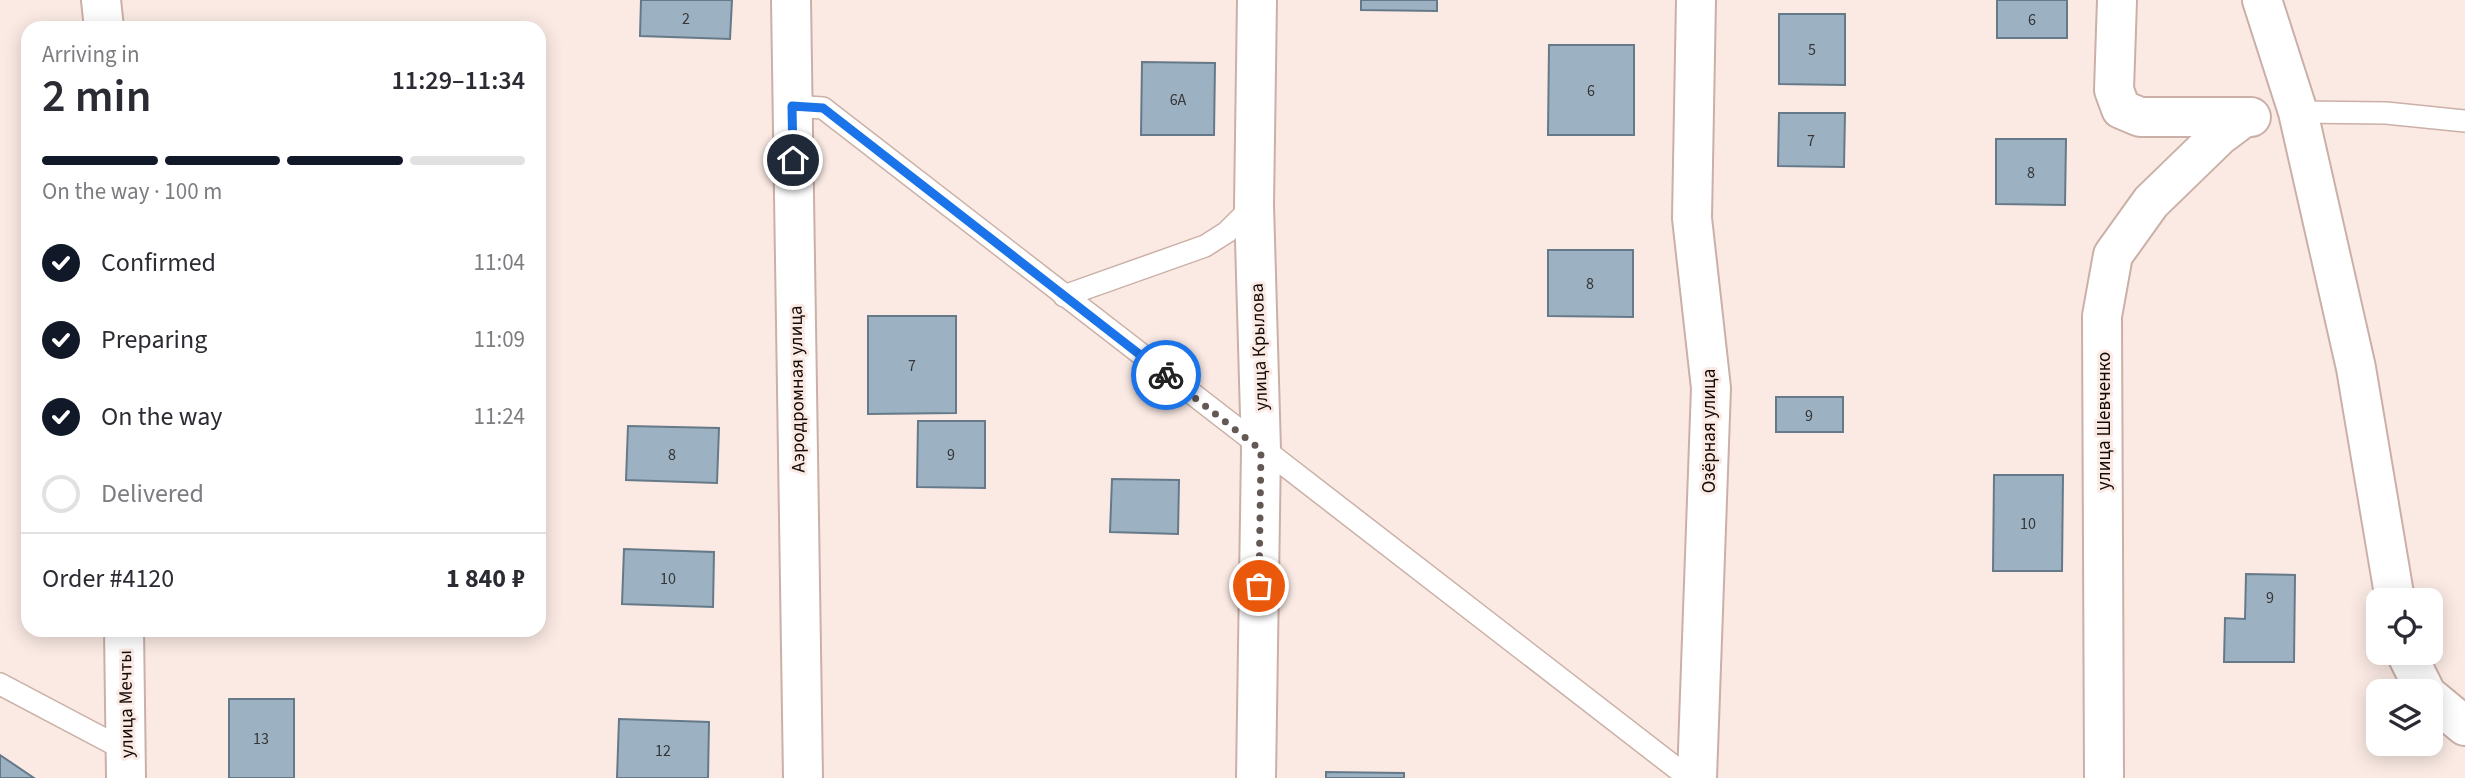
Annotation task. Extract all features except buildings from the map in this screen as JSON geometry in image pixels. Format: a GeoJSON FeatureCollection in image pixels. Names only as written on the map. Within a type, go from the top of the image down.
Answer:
{"type":"FeatureCollection","features":[{"type":"Feature","properties":{"kind":"street"},"geometry":{"type":"LineString","coordinates":[[101,0],[103,21]]}},
{"type":"Feature","properties":{"kind":"street","name":"Аэродромная улица"},"geometry":{"type":"LineString","coordinates":[[791,0],[803,778]]}},
{"type":"Feature","properties":{"kind":"street","name":"улица Крылова"},"geometry":{"type":"LineString","coordinates":[[1256,778],[1261,450],[1254,205],[1257,0]]}},
{"type":"Feature","properties":{"kind":"street","name":"Озёрная улица"},"geometry":{"type":"LineString","coordinates":[[1696,0],[1692,218],[1711,388],[1697,778]]}},
{"type":"Feature","properties":{"kind":"street"},"geometry":{"type":"LineString","coordinates":[[2117,0],[2114,90],[2122,109],[2140,117],[2243,118],[2298,112]]}},
{"type":"Feature","properties":{"kind":"street"},"geometry":{"type":"LineString","coordinates":[[2262,0],[2298,112],[2356,368],[2393,588]]}},
{"type":"Feature","properties":{"kind":"street","name":"улица Шевченко"},"geometry":{"type":"LineString","coordinates":[[2104,778],[2102,316],[2113,255],[2151,202],[2219,136],[2243,118]]}},
{"type":"Feature","properties":{"kind":"street","name":"улица Мечты"},"geometry":{"type":"LineString","coordinates":[[124,637],[126,764]]}},
{"type":"Feature","properties":{"kind":"street"},"geometry":{"type":"LineString","coordinates":[[2443,708],[2465,726]]}},
{"type":"Feature","properties":{"kind":"lane"},"geometry":{"type":"LineString","coordinates":[[792,106],[823,108],[1261,450],[1689,778]]}},
{"type":"Feature","properties":{"kind":"lane"},"geometry":{"type":"LineString","coordinates":[[2298,112],[2386,113],[2465,121]]}},
{"type":"Feature","properties":{"kind":"lane"},"geometry":{"type":"LineString","coordinates":[[1064,296],[1205,246],[1227,232],[1254,205]]}},
{"type":"Feature","properties":{"kind":"lane"},"geometry":{"type":"LineString","coordinates":[[0,684],[126,764]]}},
{"type":"Feature","properties":{"kind":"way so far"},"geometry":{"type":"LineString","coordinates":[[1166,375],[1261,450],[1259,586]]}},
{"type":"Feature","properties":{"kind":"route"},"geometry":{"type":"LineString","coordinates":[[793,160],[792,106],[823,108],[1166,375]]}}]}
